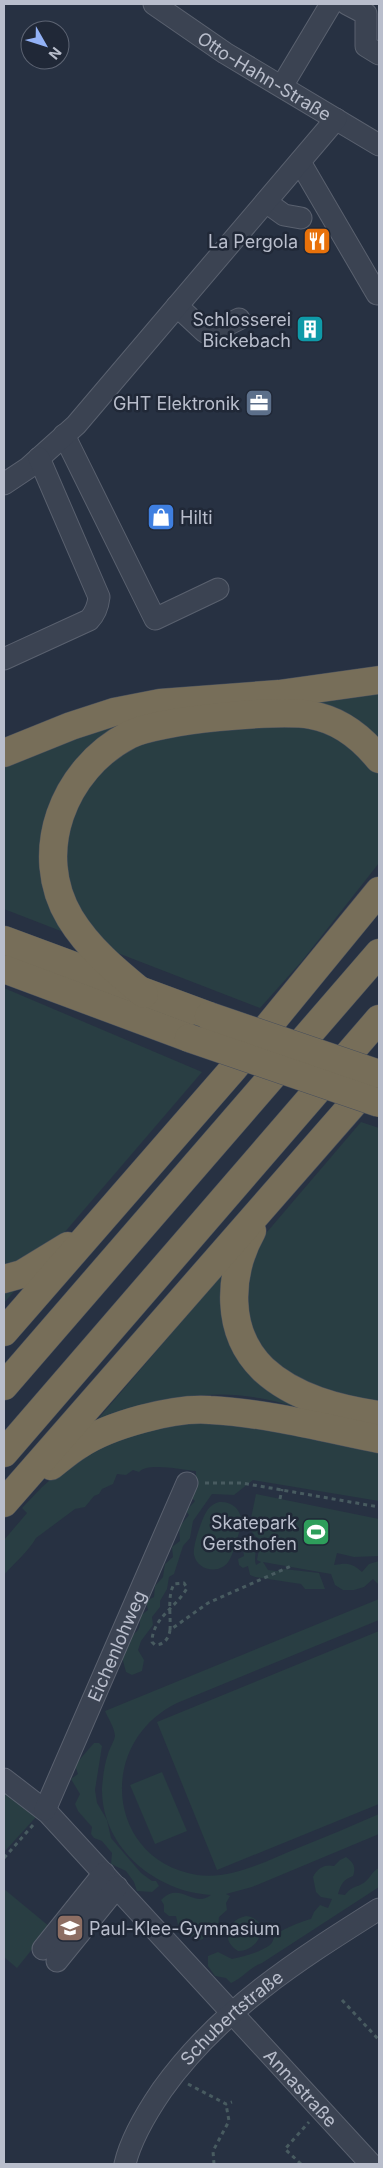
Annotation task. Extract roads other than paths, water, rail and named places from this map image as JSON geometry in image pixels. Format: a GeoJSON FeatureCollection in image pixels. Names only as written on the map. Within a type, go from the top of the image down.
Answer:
{"type":"FeatureCollection","features":[{"type":"Feature","properties":{"kind":"highway"},"geometry":{"type":"LineString","coordinates":[[4,753],[71,726],[114,712],[151,705],[279,694],[379,680]]}},
{"type":"Feature","properties":{"kind":"highway"},"geometry":{"type":"LineString","coordinates":[[144,994],[107,964],[70,918],[60,898],[54,873],[53,849],[57,822],[68,793],[84,770],[105,750],[130,734],[169,725],[282,712],[313,715],[341,725],[366,742],[379,760]]}},
{"type":"Feature","properties":{"kind":"highway"},"geometry":{"type":"LineString","coordinates":[[356,922],[379,880]]}},
{"type":"Feature","properties":{"kind":"highway"},"geometry":{"type":"LineString","coordinates":[[4,1332],[234,1068],[356,922],[379,891]]}},
{"type":"Feature","properties":{"kind":"highway"},"geometry":{"type":"LineString","coordinates":[[4,940],[144,994],[379,1074],[5,1502]]}},
{"type":"Feature","properties":{"kind":"highway"},"geometry":{"type":"LineString","coordinates":[[4,1386],[379,953]]}},
{"type":"Feature","properties":{"kind":"highway"},"geometry":{"type":"LineString","coordinates":[[4,969],[64,993],[189,1038],[379,1103]]}},
{"type":"Feature","properties":{"kind":"highway"},"geometry":{"type":"LineString","coordinates":[[4,977],[64,993]]}},
{"type":"Feature","properties":{"kind":"highway"},"geometry":{"type":"LineString","coordinates":[[4,1453],[379,1019]]}},
{"type":"Feature","properties":{"kind":"highway"},"geometry":{"type":"LineString","coordinates":[[273,1195],[250,1235],[235,1271],[233,1306],[243,1340],[263,1369],[292,1389],[323,1403],[379,1415]]}},
{"type":"Feature","properties":{"kind":"highway"},"geometry":{"type":"LineString","coordinates":[[4,1279],[22,1274],[94,1229]]}},
{"type":"Feature","properties":{"kind":"highway"},"geometry":{"type":"LineString","coordinates":[[5,1502],[80,1444],[123,1425],[164,1414],[208,1410],[260,1416],[379,1439]]}},
{"type":"Feature","properties":{"kind":"street","name":"Otto-Hahn-Straße"},"geometry":{"type":"LineString","coordinates":[[154,4],[202,38],[379,145]]}},
{"type":"Feature","properties":{"kind":"street"},"geometry":{"type":"LineString","coordinates":[[282,86],[330,4]]}},
{"type":"Feature","properties":{"kind":"street"},"geometry":{"type":"LineString","coordinates":[[347,4],[366,14],[366,46],[379,54]]}},
{"type":"Feature","properties":{"kind":"street"},"geometry":{"type":"LineString","coordinates":[[4,484],[39,458],[64,435],[336,119]]}},
{"type":"Feature","properties":{"kind":"street"},"geometry":{"type":"LineString","coordinates":[[300,162],[313,210],[377,294]]}},
{"type":"Feature","properties":{"kind":"street"},"geometry":{"type":"LineString","coordinates":[[266,202],[284,215],[313,210]]}},
{"type":"Feature","properties":{"kind":"street"},"geometry":{"type":"LineString","coordinates":[[177,306],[205,332],[212,332],[239,319]]}},
{"type":"Feature","properties":{"kind":"street"},"geometry":{"type":"LineString","coordinates":[[64,435],[155,619],[218,589]]}},
{"type":"Feature","properties":{"kind":"street"},"geometry":{"type":"LineString","coordinates":[[4,659],[89,620],[94,615],[98,604],[99,597],[96,588],[39,458]]}},
{"type":"Feature","properties":{"kind":"street","name":"Eichenlohweg"},"geometry":{"type":"LineString","coordinates":[[45,1810],[188,1483]]}},
{"type":"Feature","properties":{"kind":"street","name":"Annastraße"},"geometry":{"type":"LineString","coordinates":[[4,1779],[45,1810],[232,2011],[370,2164]]}},
{"type":"Feature","properties":{"kind":"street"},"geometry":{"type":"LineString","coordinates":[[50,1955],[110,1880]]}},
{"type":"Feature","properties":{"kind":"street","name":"Schubertstraße"},"geometry":{"type":"LineString","coordinates":[[125,2164],[148,2110],[197,2045],[232,2011],[323,1944],[379,1909]]}},
{"type":"Feature","properties":{"kind":"place","name":"La Pergola"},"geometry":{"type":"Point","coordinates":[317,241]}},
{"type":"Feature","properties":{"kind":"place","name":"Schlosserei Bickebach"},"geometry":{"type":"Point","coordinates":[310,329]}},
{"type":"Feature","properties":{"kind":"place","name":"GHT Elektronik"},"geometry":{"type":"Point","coordinates":[259,403]}},
{"type":"Feature","properties":{"kind":"place","name":"Hilti"},"geometry":{"type":"Point","coordinates":[161,517]}},
{"type":"Feature","properties":{"kind":"place","name":"Skatepark Gersthofen"},"geometry":{"type":"Point","coordinates":[316,1532]}},
{"type":"Feature","properties":{"kind":"place","name":"Paul-Klee-Gymnasium"},"geometry":{"type":"Point","coordinates":[70,1928]}}]}
